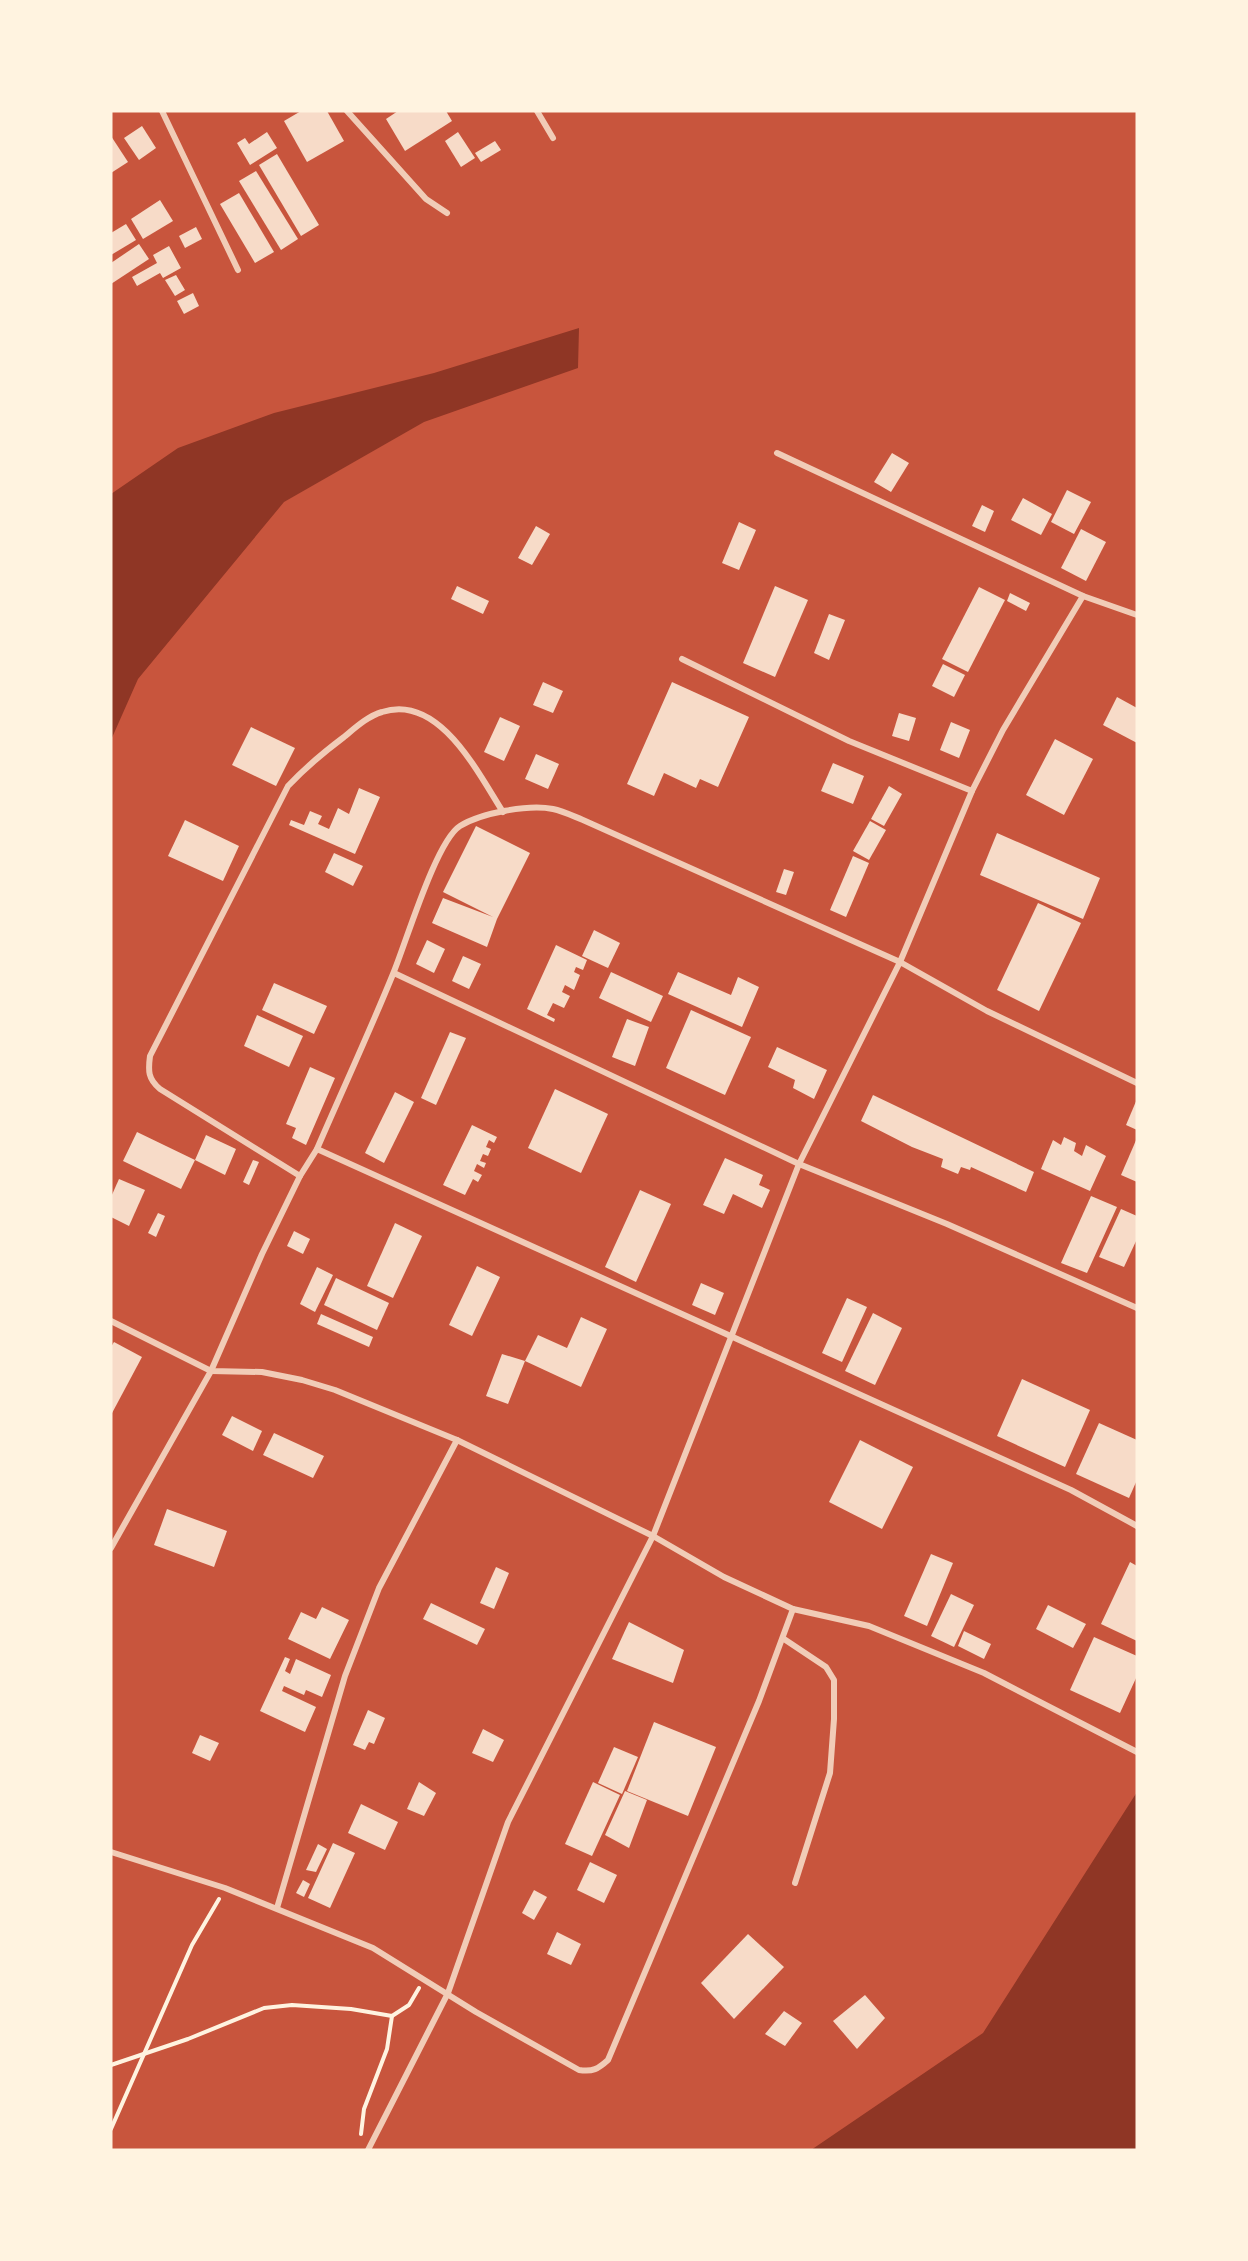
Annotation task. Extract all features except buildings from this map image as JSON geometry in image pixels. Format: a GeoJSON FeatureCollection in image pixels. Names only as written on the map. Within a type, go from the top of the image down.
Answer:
{"type":"FeatureCollection","features":[{"type":"Feature","properties":{"kind":"street"},"geometry":{"type":"LineString","coordinates":[[162,111],[238,270]]}},
{"type":"Feature","properties":{"kind":"street"},"geometry":{"type":"LineString","coordinates":[[347,111],[426,200],[447,213]]}},
{"type":"Feature","properties":{"kind":"street"},"geometry":{"type":"LineString","coordinates":[[537,111],[553,138]]}},
{"type":"Feature","properties":{"kind":"street"},"geometry":{"type":"LineString","coordinates":[[777,453],[1083,596],[1137,615]]}},
{"type":"Feature","properties":{"kind":"street"},"geometry":{"type":"LineString","coordinates":[[368,2150],[448,1993],[508,1822],[653,1536],[799,1164],[900,962],[972,791],[1003,730],[1083,596]]}},
{"type":"Feature","properties":{"kind":"street"},"geometry":{"type":"LineString","coordinates":[[682,659],[849,741],[972,791]]}},
{"type":"Feature","properties":{"kind":"street"},"geometry":{"type":"LineString","coordinates":[[300,1176],[160,1089],[151,1082],[148,1070],[150,1056],[288,786],[303,770],[360,724],[380,712],[401,708],[420,712],[438,724],[455,740],[503,812]]}},
{"type":"Feature","properties":{"kind":"street"},"geometry":{"type":"LineString","coordinates":[[111,1548],[211,1371],[262,1254],[300,1176],[316,1149],[394,973],[448,838],[459,826],[480,817],[527,807],[553,809],[583,820],[900,962],[987,1011],[1137,1083]]}},
{"type":"Feature","properties":{"kind":"street"},"geometry":{"type":"LineString","coordinates":[[394,973],[799,1164],[947,1224],[1137,1308]]}},
{"type":"Feature","properties":{"kind":"street"},"geometry":{"type":"LineString","coordinates":[[316,1149],[1071,1490],[1137,1526]]}},
{"type":"Feature","properties":{"kind":"street"},"geometry":{"type":"LineString","coordinates":[[111,1320],[211,1371],[262,1372],[302,1380],[335,1390],[457,1440],[653,1536],[724,1577],[793,1609],[869,1626],[984,1672],[1137,1752]]}},
{"type":"Feature","properties":{"kind":"street"},"geometry":{"type":"LineString","coordinates":[[277,1908],[345,1676],[379,1588],[457,1440]]}},
{"type":"Feature","properties":{"kind":"street"},"geometry":{"type":"LineString","coordinates":[[111,1852],[225,1888],[373,1948],[476,2012],[579,2070],[590,2072],[598,2069],[608,2060],[783,1639],[793,1609]]}},
{"type":"Feature","properties":{"kind":"street"},"geometry":{"type":"LineString","coordinates":[[783,1639],[826,1667],[834,1680],[830,1773],[795,1883]]}},
{"type":"Feature","properties":{"kind":"path"},"geometry":{"type":"LineString","coordinates":[[111,2129],[147,2052],[192,1945],[225,1888]]}},
{"type":"Feature","properties":{"kind":"path"},"geometry":{"type":"LineString","coordinates":[[111,2065],[188,2039],[264,2008],[292,2005],[351,2008],[392,2016],[409,2005],[425,1980]]}},
{"type":"Feature","properties":{"kind":"path"},"geometry":{"type":"LineString","coordinates":[[361,2140],[364,2109],[387,2049],[392,2016]]}},
{"type":"Feature","properties":{"kind":"shaded area"},"geometry":{"type":"Polygon","coordinates":[[[579,328],[578,368],[424,422],[284,502],[138,679],[111,740],[111,494],[178,448],[274,413],[434,373],[579,328]]]}},
{"type":"Feature","properties":{"kind":"shaded area"},"geometry":{"type":"Polygon","coordinates":[[[1137,1792],[1137,2150],[811,2150],[983,2033],[1137,1792]]]}}]}
